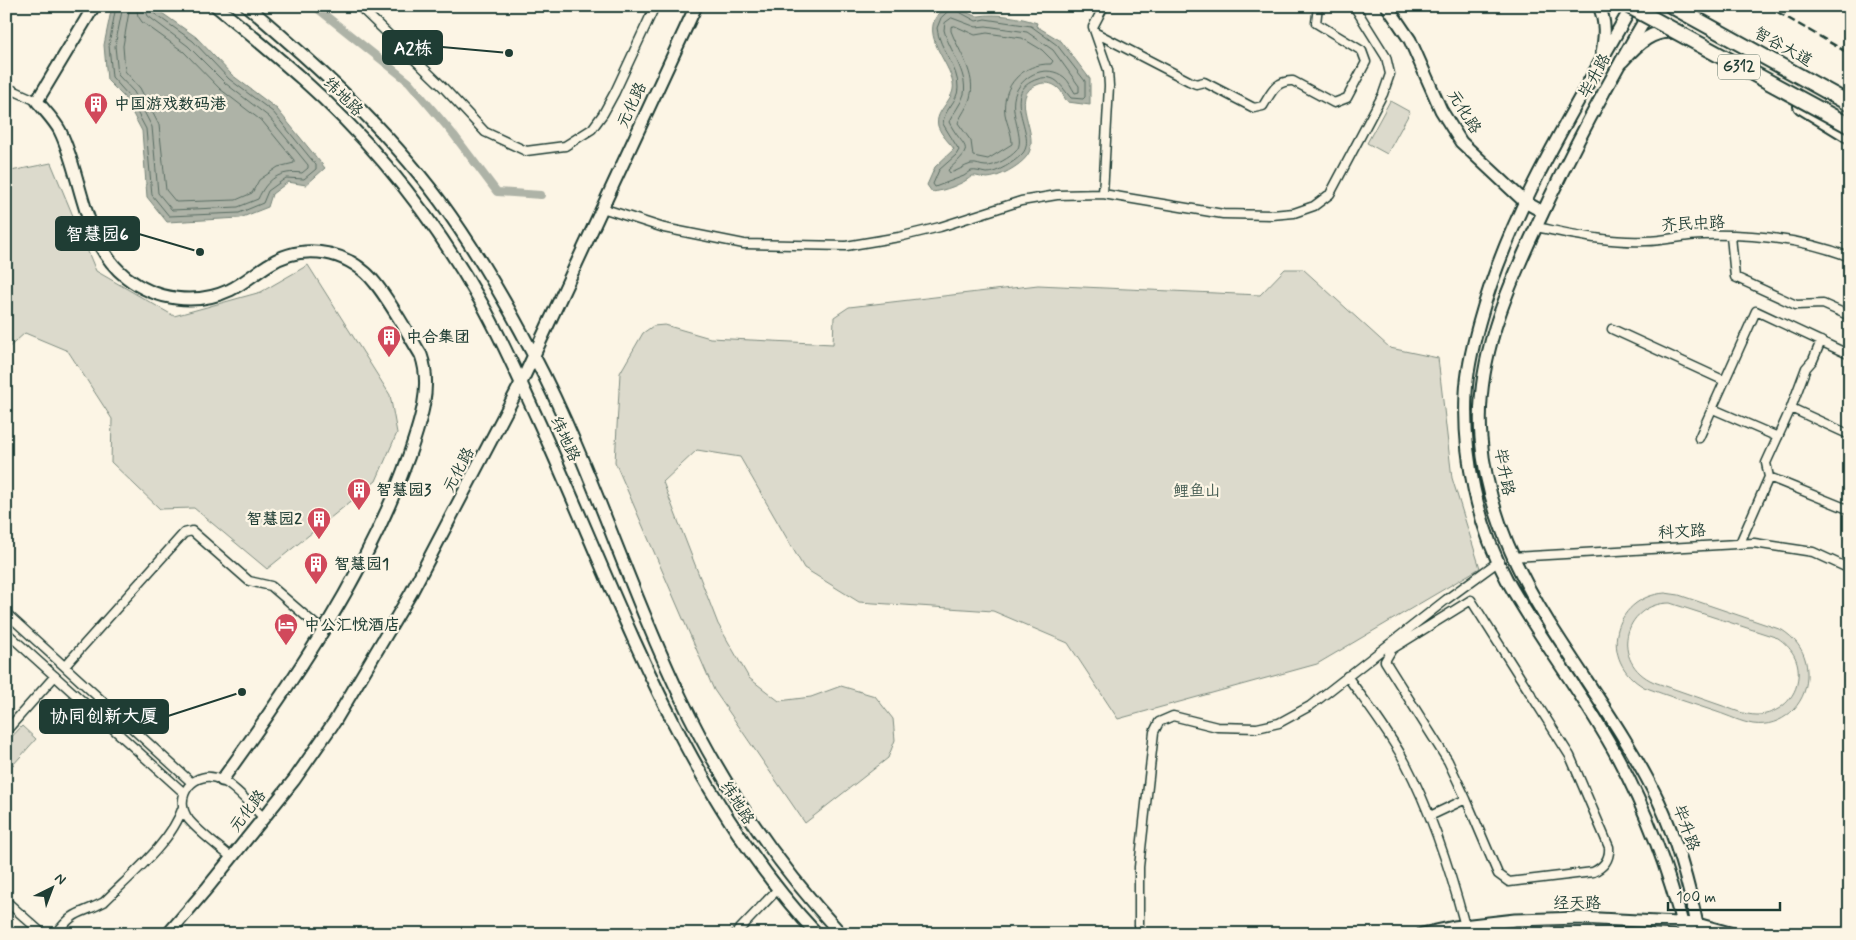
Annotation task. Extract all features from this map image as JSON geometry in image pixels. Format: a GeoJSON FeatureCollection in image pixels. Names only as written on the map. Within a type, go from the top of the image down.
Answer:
{"type":"FeatureCollection","features":[{"type":"Feature","properties":{"kind":"highway"},"geometry":{"type":"LineString","coordinates":[[1625,6],[1650,14]]}},
{"type":"Feature","properties":{"kind":"highway","name":"G312"},"geometry":{"type":"LineString","coordinates":[[1631,6],[1650,14],[1850,126]]}},
{"type":"Feature","properties":{"kind":"highway","name":"智谷大道"},"geometry":{"type":"LineString","coordinates":[[1672,6],[1850,104]]}},
{"type":"Feature","properties":{"kind":"highway"},"geometry":{"type":"LineString","coordinates":[[1685,6],[1735,40]]}},
{"type":"Feature","properties":{"kind":"highway","name":"G312"},"geometry":{"type":"LineString","coordinates":[[1685,6],[1850,95]]}},
{"type":"Feature","properties":{"kind":"highway"},"geometry":{"type":"LineString","coordinates":[[1695,40],[1850,136]]}},
{"type":"Feature","properties":{"kind":"main road"},"geometry":{"type":"LineString","coordinates":[[1622,61],[1639,41],[1656,34],[1673,32],[1695,40]]}},
{"type":"Feature","properties":{"kind":"street"},"geometry":{"type":"LineString","coordinates":[[36,101],[94,6]]}},
{"type":"Feature","properties":{"kind":"street","name":"纬地路"},"geometry":{"type":"LineString","coordinates":[[216,6],[304,80],[364,142],[424,212],[481,302],[521,384],[640,652],[690,756],[722,810],[759,865],[817,934]]}},
{"type":"Feature","properties":{"kind":"street","name":"纬地路"},"geometry":{"type":"LineString","coordinates":[[247,6],[317,66],[379,128],[440,200],[499,293],[533,354],[568,428],[656,643],[705,746],[770,848],[841,934]]}},
{"type":"Feature","properties":{"kind":"street"},"geometry":{"type":"LineString","coordinates":[[359,6],[442,86],[485,132],[526,151],[565,146],[592,129],[604,114],[655,6]]}},
{"type":"Feature","properties":{"kind":"street","name":"元化路"},"geometry":{"type":"LineString","coordinates":[[168,934],[294,780],[335,721],[374,659],[487,453],[521,384],[533,354],[696,6]]}},
{"type":"Feature","properties":{"kind":"street"},"geometry":{"type":"LineString","coordinates":[[1103,194],[1109,86],[1108,70],[1093,27],[1104,6]]}},
{"type":"Feature","properties":{"kind":"street"},"geometry":{"type":"LineString","coordinates":[[1096,33],[1189,81],[1196,84],[1204,82],[1254,108],[1263,106],[1279,83],[1286,81],[1293,81],[1334,103],[1347,98],[1366,62],[1362,50],[1316,23],[1318,6]]}},
{"type":"Feature","properties":{"kind":"street"},"geometry":{"type":"LineString","coordinates":[[602,208],[664,228],[744,244],[846,246],[940,227],[1021,202],[1057,195],[1103,194],[1223,214],[1272,215],[1294,213],[1314,206],[1330,194],[1383,94],[1390,74],[1386,57],[1354,6]]}},
{"type":"Feature","properties":{"kind":"street","name":"元化路"},"geometry":{"type":"LineString","coordinates":[[1387,6],[1410,40],[1441,110],[1461,142],[1525,202],[1543,212]]}},
{"type":"Feature","properties":{"kind":"street"},"geometry":{"type":"LineString","coordinates":[[1598,6],[1602,14],[1606,34],[1601,61]]}},
{"type":"Feature","properties":{"kind":"street","name":"毕升路"},"geometry":{"type":"LineString","coordinates":[[1631,6],[1548,155],[1525,202],[1486,297],[1473,346],[1466,392],[1468,444],[1476,500],[1499,561],[1512,587],[1622,764],[1643,807],[1658,845],[1684,934]]}},
{"type":"Feature","properties":{"kind":"street","name":"毕升路"},"geometry":{"type":"LineString","coordinates":[[1650,14],[1622,61],[1560,175],[1510,283],[1497,318],[1487,358],[1481,401],[1481,438],[1488,486],[1512,557],[1530,592],[1621,735],[1660,803],[1675,843],[1698,929]]}},
{"type":"Feature","properties":{"kind":"street"},"geometry":{"type":"LineString","coordinates":[[6,87],[36,101],[60,129],[101,247],[112,264],[134,283],[152,292],[171,298],[200,298],[228,291],[256,275],[268,265],[296,253],[318,251],[336,255],[352,262],[368,274],[421,355],[426,376],[422,411],[392,504],[323,631],[289,685],[222,780]]}},
{"type":"Feature","properties":{"kind":"street","name":"齐民中路"},"geometry":{"type":"LineString","coordinates":[[1536,227],[1584,237],[1645,242],[1701,235],[1750,236],[1832,250],[1850,258]]}},
{"type":"Feature","properties":{"kind":"street"},"geometry":{"type":"LineString","coordinates":[[1730,236],[1735,277],[1796,305],[1823,304],[1850,316]]}},
{"type":"Feature","properties":{"kind":"street"},"geometry":{"type":"LineString","coordinates":[[1699,438],[1756,311],[1850,355]]}},
{"type":"Feature","properties":{"kind":"street"},"geometry":{"type":"LineString","coordinates":[[1612,330],[1725,381]]}},
{"type":"Feature","properties":{"kind":"street"},"geometry":{"type":"LineString","coordinates":[[1740,543],[1769,477],[1766,463],[1791,408],[1806,368],[1813,360],[1821,342]]}},
{"type":"Feature","properties":{"kind":"street"},"geometry":{"type":"LineString","coordinates":[[1791,408],[1850,435]]}},
{"type":"Feature","properties":{"kind":"street"},"geometry":{"type":"LineString","coordinates":[[1713,409],[1778,437]]}},
{"type":"Feature","properties":{"kind":"street"},"geometry":{"type":"LineString","coordinates":[[1769,477],[1850,510]]}},
{"type":"Feature","properties":{"kind":"street"},"geometry":{"type":"LineString","coordinates":[[65,666],[184,533],[192,530],[249,580],[271,586],[323,631]]}},
{"type":"Feature","properties":{"kind":"street","name":"科文路"},"geometry":{"type":"LineString","coordinates":[[1512,557],[1754,543],[1813,552],[1850,569]]}},
{"type":"Feature","properties":{"kind":"street"},"geometry":{"type":"LineString","coordinates":[[1139,934],[1140,867],[1154,732],[1158,722],[1173,716],[1223,727],[1271,726],[1302,712],[1499,561]]}},
{"type":"Feature","properties":{"kind":"street"},"geometry":{"type":"LineString","coordinates":[[1471,600],[1570,756],[1609,847],[1608,858],[1600,868],[1593,872],[1506,881],[1497,872],[1466,799],[1448,761],[1385,661],[1392,649],[1471,600]]}},
{"type":"Feature","properties":{"kind":"street"},"geometry":{"type":"LineString","coordinates":[[6,613],[191,782]]}},
{"type":"Feature","properties":{"kind":"street"},"geometry":{"type":"LineString","coordinates":[[6,632],[184,792]]}},
{"type":"Feature","properties":{"kind":"street"},"geometry":{"type":"LineString","coordinates":[[6,731],[55,676]]}},
{"type":"Feature","properties":{"kind":"street"},"geometry":{"type":"LineString","coordinates":[[1347,676],[1395,745],[1430,816],[1449,866],[1466,926]]}},
{"type":"Feature","properties":{"kind":"street"},"geometry":{"type":"LineString","coordinates":[[56,934],[67,919],[78,912],[92,909],[104,902],[163,840],[178,821],[183,807],[184,792],[191,782],[210,776],[222,780],[264,818]]}},
{"type":"Feature","properties":{"kind":"street"},"geometry":{"type":"LineString","coordinates":[[1430,816],[1466,799]]}},
{"type":"Feature","properties":{"kind":"street"},"geometry":{"type":"LineString","coordinates":[[183,807],[189,819],[232,858]]}},
{"type":"Feature","properties":{"kind":"street"},"geometry":{"type":"LineString","coordinates":[[735,934],[778,889]]}},
{"type":"Feature","properties":{"kind":"street"},"geometry":{"type":"LineString","coordinates":[[6,901],[43,934]]}},
{"type":"Feature","properties":{"kind":"street","name":"经天路"},"geometry":{"type":"LineString","coordinates":[[1422,934],[1515,920],[1579,918],[1682,922],[1698,929],[1732,934]]}},
{"type":"Feature","properties":{"kind":"green space"},"geometry":{"type":"Polygon","coordinates":[[[1390,101],[1410,112],[1387,154],[1367,143],[1390,101]]]}},
{"type":"Feature","properties":{"kind":"green space"},"geometry":{"type":"Polygon","coordinates":[[[51,163],[96,271],[174,316],[261,292],[308,265],[390,395],[397,433],[376,481],[267,569],[194,508],[160,509],[111,462],[112,419],[68,351],[25,333],[6,350],[6,172],[51,163]]]}},
{"type":"Feature","properties":{"kind":"green space","name":"鲤鱼山"},"geometry":{"type":"Polygon","coordinates":[[[1285,269],[1303,269],[1390,348],[1438,358],[1452,478],[1480,568],[1317,664],[1118,719],[1068,643],[993,611],[859,602],[804,568],[740,457],[697,450],[663,482],[718,624],[749,678],[779,701],[811,697],[841,686],[875,696],[893,719],[895,740],[888,758],[805,823],[714,690],[615,462],[620,373],[643,333],[653,326],[665,325],[710,338],[833,344],[834,317],[849,307],[1038,285],[1260,295],[1285,269]]]}},
{"type":"Feature","properties":{"kind":"green space"},"geometry":{"type":"Polygon","coordinates":[[[1665,593],[1679,595],[1782,630],[1788,634],[1798,644],[1804,656],[1807,669],[1806,687],[1797,705],[1783,718],[1774,722],[1753,724],[1644,687],[1630,676],[1620,662],[1616,647],[1617,632],[1623,618],[1633,606],[1647,597],[1665,593]],[[1670,603],[1654,606],[1641,613],[1632,623],[1628,635],[1627,649],[1631,662],[1640,673],[1654,682],[1738,712],[1757,715],[1779,709],[1790,698],[1797,685],[1798,665],[1794,654],[1778,638],[1670,603]]]}},
{"type":"Feature","properties":{"kind":"green space"},"geometry":{"type":"Polygon","coordinates":[[[22,726],[36,739],[13,765],[6,759],[6,743],[22,726]]]}},
{"type":"Feature","properties":{"kind":"water"},"geometry":{"type":"Polygon","coordinates":[[[112,6],[152,6],[196,37],[232,75],[277,109],[325,168],[306,185],[288,182],[272,194],[268,207],[240,218],[167,222],[147,197],[142,131],[124,97],[107,80],[104,45],[112,6]]]}},
{"type":"Feature","properties":{"kind":"water"},"geometry":{"type":"Polygon","coordinates":[[[953,7],[976,16],[1008,16],[1037,23],[1036,26],[1061,41],[1090,79],[1090,105],[1068,102],[1061,90],[1048,83],[1039,84],[1029,89],[1025,97],[1024,106],[1031,137],[1031,147],[1024,160],[1003,174],[987,178],[972,176],[953,187],[932,192],[927,185],[935,167],[954,149],[938,126],[939,115],[951,95],[953,83],[934,40],[934,22],[938,14],[953,7]]]}},
{"type":"Feature","properties":{"kind":"waterway"},"geometry":{"type":"LineString","coordinates":[[314,6],[409,82],[454,135],[497,192],[541,195]]}},
{"type":"Feature","properties":{"kind":"railway"},"geometry":{"type":"LineString","coordinates":[[1767,6],[1850,54]]}},
{"type":"Feature","properties":{"kind":"place","name":"A2栋"},"geometry":{"type":"Point","coordinates":[509,53]}},
{"type":"Feature","properties":{"kind":"place","name":"中国游戏数码港"},"geometry":{"type":"Point","coordinates":[96,125]}},
{"type":"Feature","properties":{"kind":"place","name":"智慧园6"},"geometry":{"type":"Point","coordinates":[200,252]}},
{"type":"Feature","properties":{"kind":"place","name":"中合集团"},"geometry":{"type":"Point","coordinates":[389,358]}},
{"type":"Feature","properties":{"kind":"place","name":"智慧园3"},"geometry":{"type":"Point","coordinates":[359,511]}},
{"type":"Feature","properties":{"kind":"place","name":"智慧园2"},"geometry":{"type":"Point","coordinates":[319,540]}},
{"type":"Feature","properties":{"kind":"place","name":"智慧园1"},"geometry":{"type":"Point","coordinates":[316,585]}},
{"type":"Feature","properties":{"kind":"place","name":"中公汇悦酒店"},"geometry":{"type":"Point","coordinates":[286,646]}},
{"type":"Feature","properties":{"kind":"place","name":"协同创新大厦"},"geometry":{"type":"Point","coordinates":[242,692]}}]}
